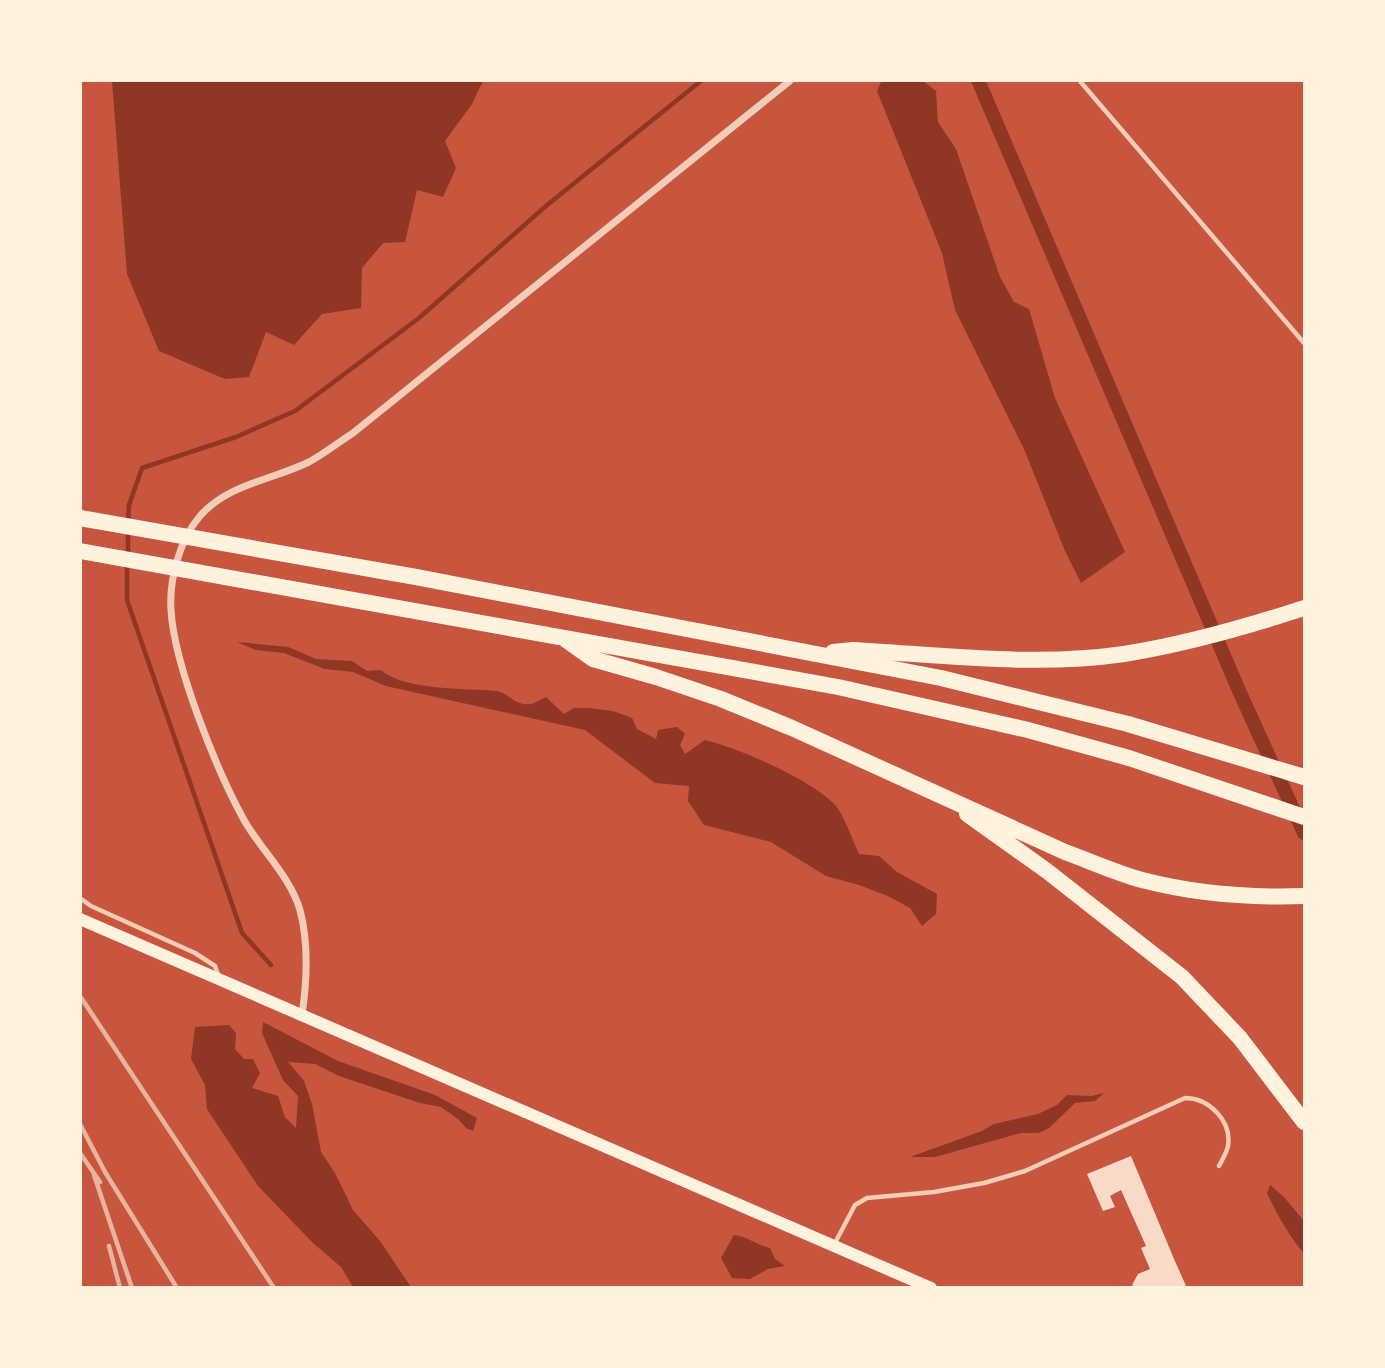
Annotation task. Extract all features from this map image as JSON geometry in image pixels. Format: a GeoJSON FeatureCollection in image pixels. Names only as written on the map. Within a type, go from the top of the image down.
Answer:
{"type":"FeatureCollection","features":[{"type":"Feature","properties":{"kind":"highway"},"geometry":{"type":"LineString","coordinates":[[80,518],[416,577],[941,678],[1128,724],[1304,776]]}},
{"type":"Feature","properties":{"kind":"highway"},"geometry":{"type":"LineString","coordinates":[[80,551],[565,639],[761,671],[922,705],[1129,758],[1304,817]]}},
{"type":"Feature","properties":{"kind":"highway"},"geometry":{"type":"LineString","coordinates":[[816,654],[853,650],[1000,659],[1122,654],[1253,625],[1304,608]]}},
{"type":"Feature","properties":{"kind":"highway"},"geometry":{"type":"LineString","coordinates":[[565,639],[593,659],[721,699],[792,728],[1065,852],[1141,879],[1226,895],[1266,898],[1304,896]]}},
{"type":"Feature","properties":{"kind":"highway"},"geometry":{"type":"LineString","coordinates":[[936,793],[1047,871],[1182,977],[1240,1038],[1304,1122]]}},
{"type":"Feature","properties":{"kind":"main road"},"geometry":{"type":"LineString","coordinates":[[80,919],[931,1287]]}},
{"type":"Feature","properties":{"kind":"street"},"geometry":{"type":"LineString","coordinates":[[302,1016],[307,976],[299,909],[286,879],[244,819],[198,712],[179,655],[171,611],[172,583],[182,547],[199,517],[219,498],[309,462],[353,433],[791,80]]}},
{"type":"Feature","properties":{"kind":"lane"},"geometry":{"type":"LineString","coordinates":[[1079,80],[1304,343]]}},
{"type":"Feature","properties":{"kind":"lane"},"geometry":{"type":"LineString","coordinates":[[80,898],[91,906],[195,953],[215,966],[219,979]]}},
{"type":"Feature","properties":{"kind":"lane"},"geometry":{"type":"LineString","coordinates":[[834,1244],[855,1205],[867,1198],[984,1184],[1025,1171],[1185,1098],[1198,1098],[1211,1107],[1227,1128],[1228,1145],[1219,1166]]}},
{"type":"Feature","properties":{"kind":"shaded area"},"geometry":{"type":"Polygon","coordinates":[[[112,80],[483,81],[472,104],[445,141],[456,168],[443,197],[417,190],[405,242],[383,243],[362,268],[361,308],[322,314],[294,345],[266,332],[249,377],[225,379],[159,351],[127,274],[112,80]]]}},
{"type":"Feature","properties":{"kind":"shaded area"},"geometry":{"type":"Polygon","coordinates":[[[882,80],[923,81],[936,91],[938,122],[956,149],[1000,277],[1014,302],[1029,309],[1055,398],[1125,552],[1081,583],[1065,551],[1024,449],[955,310],[942,253],[877,91],[882,80]]]}},
{"type":"Feature","properties":{"kind":"shaded area"},"geometry":{"type":"Polygon","coordinates":[[[237,642],[288,647],[316,659],[352,661],[367,671],[381,670],[405,682],[420,685],[497,691],[525,704],[546,697],[564,714],[574,708],[613,711],[632,718],[637,729],[656,739],[658,730],[677,727],[685,734],[680,745],[685,754],[705,740],[774,766],[824,795],[842,815],[859,854],[879,856],[897,872],[937,894],[936,914],[922,926],[910,908],[888,896],[826,876],[771,842],[704,825],[688,801],[689,786],[655,783],[585,730],[386,686],[353,672],[325,669],[284,653],[256,650],[237,642]]]}},
{"type":"Feature","properties":{"kind":"shaded area"},"geometry":{"type":"Polygon","coordinates":[[[263,1022],[338,1061],[435,1095],[477,1118],[473,1131],[441,1107],[420,1103],[339,1076],[315,1064],[288,1062],[304,1081],[312,1104],[321,1152],[335,1173],[353,1210],[380,1241],[411,1287],[353,1287],[341,1267],[313,1243],[258,1186],[207,1109],[205,1085],[191,1059],[195,1027],[229,1025],[236,1033],[235,1049],[244,1059],[253,1059],[260,1073],[252,1088],[278,1096],[285,1117],[296,1128],[298,1096],[283,1080],[262,1033],[263,1022]]]}},
{"type":"Feature","properties":{"kind":"shaded area"},"geometry":{"type":"Polygon","coordinates":[[[1104,1093],[1095,1101],[1075,1103],[1049,1128],[1039,1133],[1021,1133],[935,1157],[910,1157],[982,1131],[994,1124],[1038,1114],[1057,1105],[1067,1095],[1091,1096],[1104,1093]]]}},
{"type":"Feature","properties":{"kind":"shaded area"},"geometry":{"type":"Polygon","coordinates":[[[1270,1185],[1304,1221],[1304,1253],[1270,1200],[1267,1193],[1270,1185]]]}},
{"type":"Feature","properties":{"kind":"shaded area"},"geometry":{"type":"Polygon","coordinates":[[[734,1235],[770,1248],[775,1259],[785,1266],[768,1269],[750,1279],[732,1278],[721,1258],[734,1235]]]}},
{"type":"Feature","properties":{"kind":"building"},"geometry":{"type":"Polygon","coordinates":[[[1131,1156],[1187,1288],[1137,1288],[1132,1285],[1138,1274],[1150,1269],[1141,1248],[1146,1246],[1121,1190],[1110,1196],[1115,1207],[1103,1211],[1087,1174],[1131,1156]]]}},
{"type":"Feature","properties":{"kind":"waterway"},"geometry":{"type":"LineString","coordinates":[[128,523],[129,505],[142,468],[236,437],[295,411],[419,318],[546,206],[702,80]]}},
{"type":"Feature","properties":{"kind":"waterway"},"geometry":{"type":"LineString","coordinates":[[978,80],[1240,693],[1304,833]]}},
{"type":"Feature","properties":{"kind":"waterway"},"geometry":{"type":"LineString","coordinates":[[128,532],[128,554]]}},
{"type":"Feature","properties":{"kind":"waterway"},"geometry":{"type":"LineString","coordinates":[[127,563],[127,600],[242,933],[271,965]]}},
{"type":"Feature","properties":{"kind":"railway"},"geometry":{"type":"LineString","coordinates":[[80,996],[274,1288]]}},
{"type":"Feature","properties":{"kind":"railway"},"geometry":{"type":"LineString","coordinates":[[80,1124],[105,1172],[177,1288]]}},
{"type":"Feature","properties":{"kind":"railway"},"geometry":{"type":"LineString","coordinates":[[80,1153],[100,1182]]}},
{"type":"Feature","properties":{"kind":"railway"},"geometry":{"type":"LineString","coordinates":[[94,1175],[132,1288]]}},
{"type":"Feature","properties":{"kind":"railway"},"geometry":{"type":"LineString","coordinates":[[109,1246],[120,1288]]}}]}
